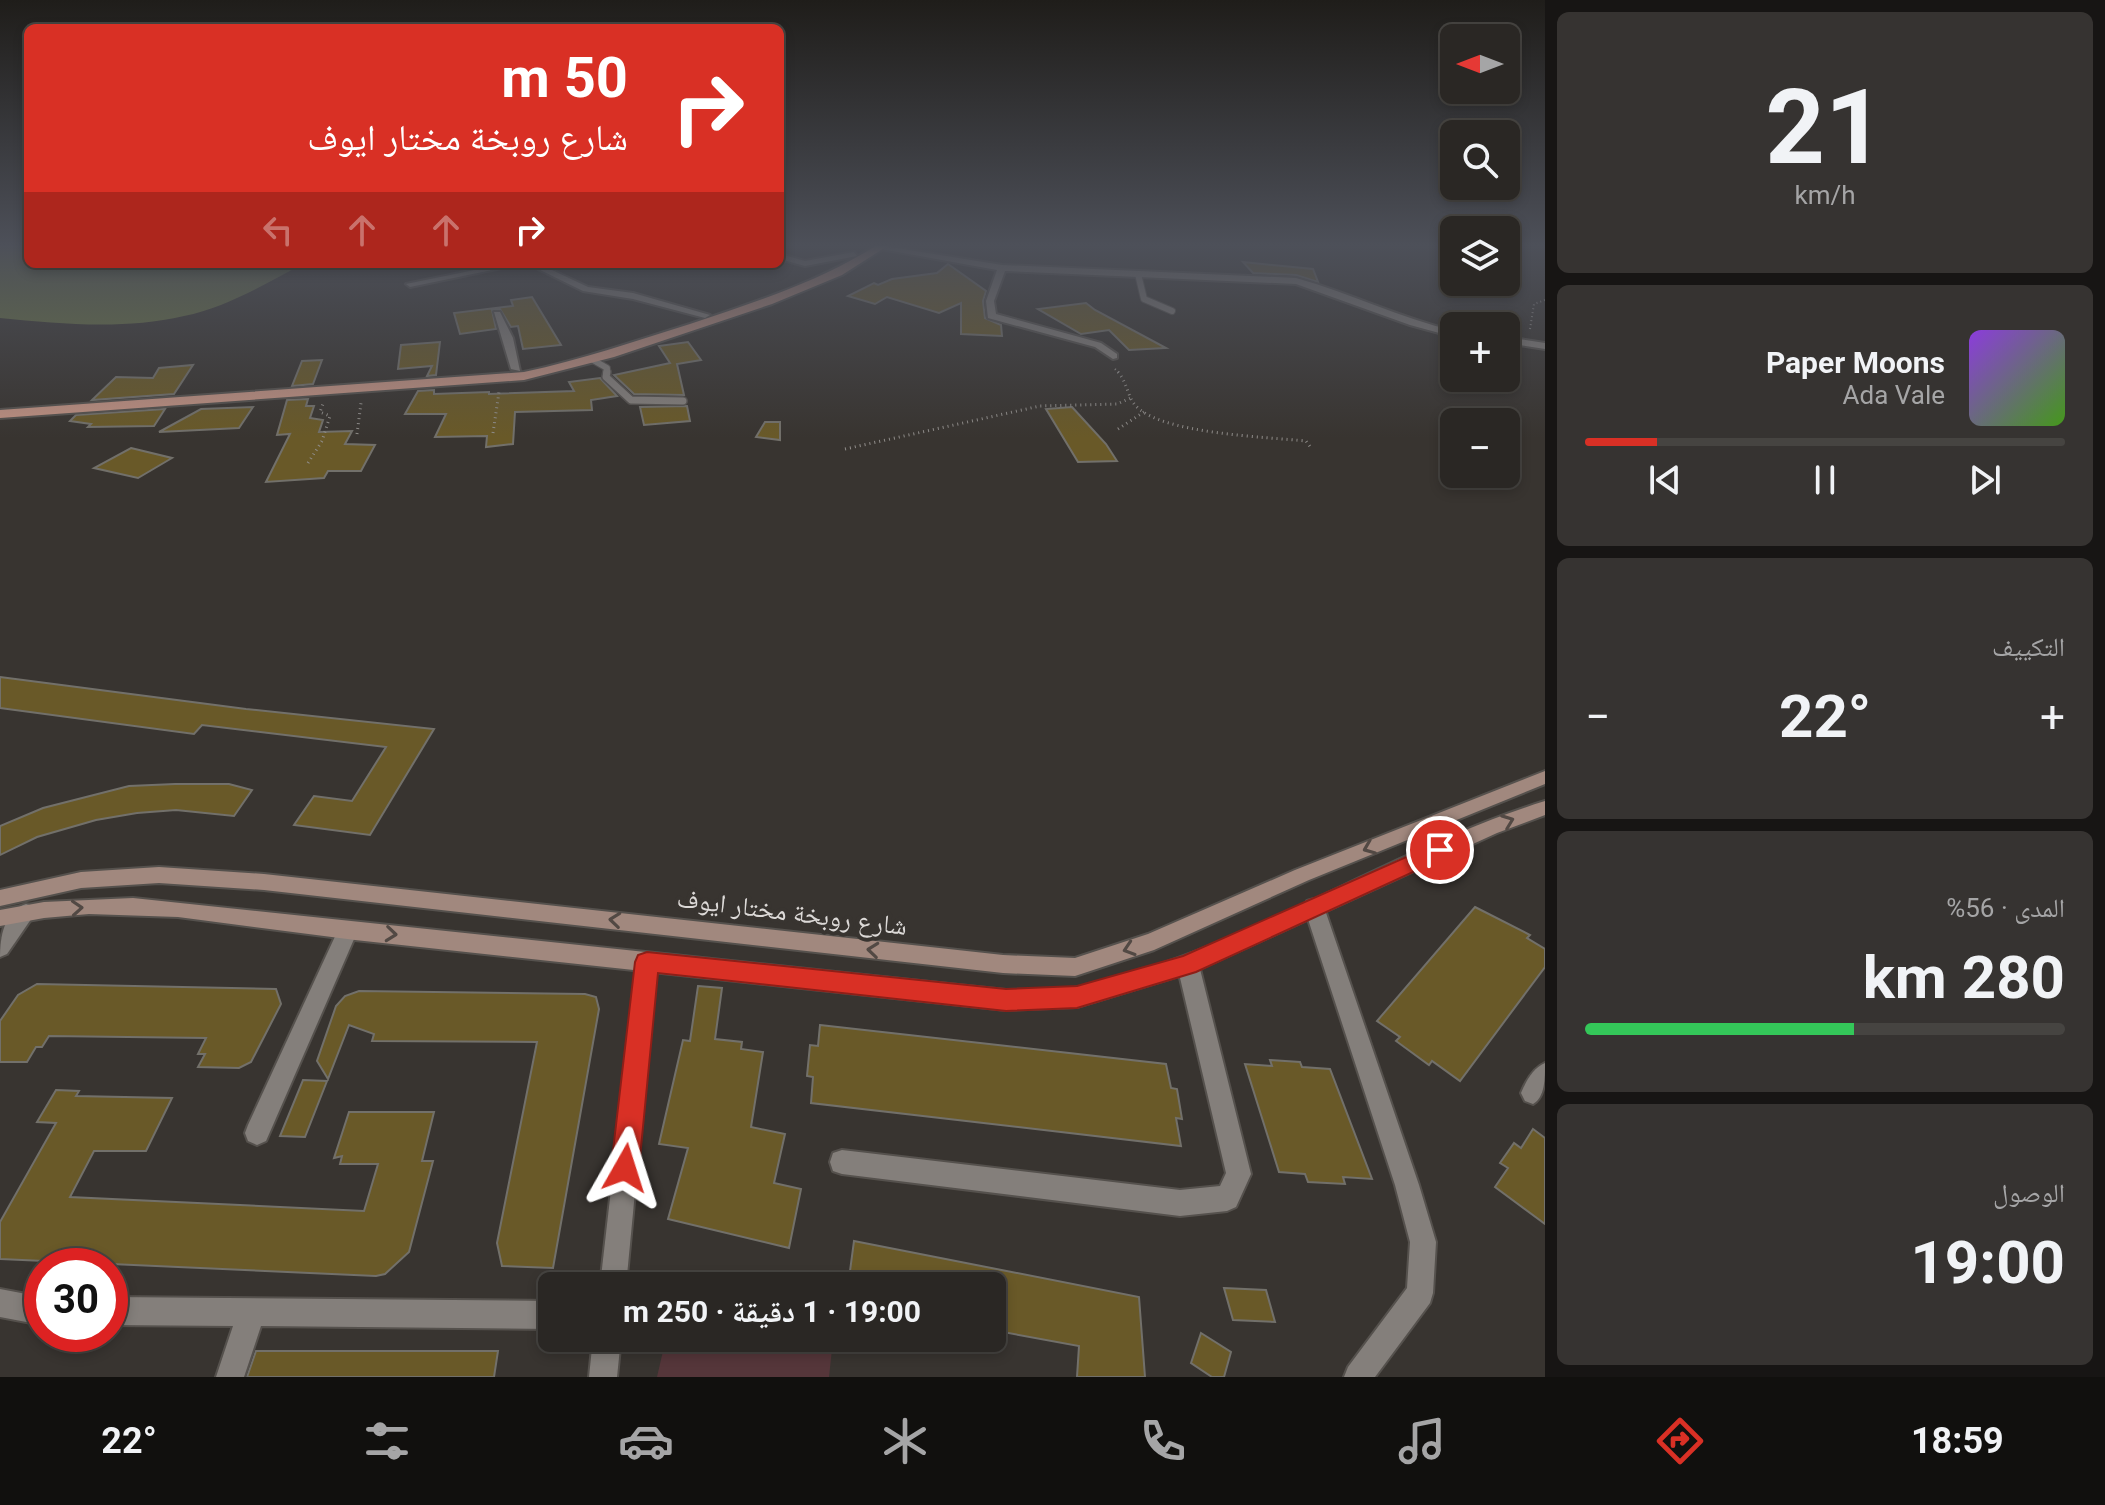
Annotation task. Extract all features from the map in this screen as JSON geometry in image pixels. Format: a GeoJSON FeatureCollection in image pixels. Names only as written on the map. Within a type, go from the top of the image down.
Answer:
{"type":"FeatureCollection","features":[{"type":"Feature","properties":{"kind":"main road"},"geometry":{"type":"LineString","coordinates":[[0,406],[516,369],[573,358],[721,309]]}},
{"type":"Feature","properties":{"kind":"main road"},"geometry":{"type":"LineString","coordinates":[[0,414],[502,378],[560,369],[593,360],[747,309]]}},
{"type":"Feature","properties":{"kind":"street"},"geometry":{"type":"LineString","coordinates":[[683,309],[705,315]]}},
{"type":"Feature","properties":{"kind":"street"},"geometry":{"type":"LineString","coordinates":[[991,309],[991,316],[1098,345],[1113,356]]}},
{"type":"Feature","properties":{"kind":"street"},"geometry":{"type":"LineString","coordinates":[[1380,309],[1440,330]]}},
{"type":"Feature","properties":{"kind":"street"},"geometry":{"type":"LineString","coordinates":[[497,314],[508,338],[516,369]]}},
{"type":"Feature","properties":{"kind":"street"},"geometry":{"type":"LineString","coordinates":[[1520,342],[1545,346]]}},
{"type":"Feature","properties":{"kind":"street","name":"شارع روبخة مختار ايوف"},"geometry":{"type":"LineString","coordinates":[[0,898],[81,880],[159,875],[280,883],[1003,964],[1075,967],[1154,941],[1302,875],[1545,777]]}},
{"type":"Feature","properties":{"kind":"street"},"geometry":{"type":"LineString","coordinates":[[0,918],[26,912],[105,907],[200,909],[348,930],[1006,1000],[1077,997],[1188,965],[1490,828],[1545,808]]}},
{"type":"Feature","properties":{"kind":"street"},"geometry":{"type":"LineString","coordinates":[[1314,907],[1407,1185],[1423,1242],[1420,1293],[1358,1377]]}},
{"type":"Feature","properties":{"kind":"street"},"geometry":{"type":"LineString","coordinates":[[0,948],[26,912]]}},
{"type":"Feature","properties":{"kind":"street"},"geometry":{"type":"LineString","coordinates":[[257,1133],[348,930]]}},
{"type":"Feature","properties":{"kind":"street"},"geometry":{"type":"LineString","coordinates":[[614,1272],[647,962]]}},
{"type":"Feature","properties":{"kind":"street"},"geometry":{"type":"LineString","coordinates":[[842,1162],[1180,1203],[1227,1198],[1239,1174],[1188,965]]}},
{"type":"Feature","properties":{"kind":"street"},"geometry":{"type":"LineString","coordinates":[[0,1303],[24,1308]]}},
{"type":"Feature","properties":{"kind":"street"},"geometry":{"type":"LineString","coordinates":[[128,1311],[538,1315]]}},
{"type":"Feature","properties":{"kind":"street"},"geometry":{"type":"LineString","coordinates":[[230,1377],[252,1311]]}},
{"type":"Feature","properties":{"kind":"street"},"geometry":{"type":"LineString","coordinates":[[603,1377],[606,1352]]}},
{"type":"Feature","properties":{"kind":"lane"},"geometry":{"type":"LineString","coordinates":[[1168,309],[1172,311]]}},
{"type":"Feature","properties":{"kind":"lane"},"geometry":{"type":"LineString","coordinates":[[593,360],[607,368],[606,377],[631,400],[639,403],[683,401]]}},
{"type":"Feature","properties":{"kind":"path"},"geometry":{"type":"LineString","coordinates":[[1529,343],[1533,309]]}},
{"type":"Feature","properties":{"kind":"path"},"geometry":{"type":"LineString","coordinates":[[1113,356],[1117,358],[1107,362],[1128,381],[1134,404],[1144,412],[1193,429],[1306,441],[1312,449]]}},
{"type":"Feature","properties":{"kind":"path"},"geometry":{"type":"LineString","coordinates":[[493,433],[502,378]]}},
{"type":"Feature","properties":{"kind":"path"},"geometry":{"type":"LineString","coordinates":[[357,434],[364,389]]}},
{"type":"Feature","properties":{"kind":"path"},"geometry":{"type":"LineString","coordinates":[[308,463],[322,441],[330,416],[320,412],[328,391]]}},
{"type":"Feature","properties":{"kind":"path"},"geometry":{"type":"LineString","coordinates":[[845,449],[1040,406],[1117,404],[1133,397]]}},
{"type":"Feature","properties":{"kind":"path"},"geometry":{"type":"LineString","coordinates":[[1118,429],[1144,412]]}},
{"type":"Feature","properties":{"kind":"shaded area"},"geometry":{"type":"Polygon","coordinates":[[[0,309],[208,309],[161,320],[115,324],[0,318],[0,309]]]}},
{"type":"Feature","properties":{"kind":"shaded area"},"geometry":{"type":"Polygon","coordinates":[[[663,1352],[832,1352],[829,1377],[657,1377],[663,1352]]]}},
{"type":"Feature","properties":{"kind":"building"},"geometry":{"type":"Polygon","coordinates":[[[498,309],[492,310],[496,329],[460,334],[454,313],[498,309]]]}},
{"type":"Feature","properties":{"kind":"building"},"geometry":{"type":"Polygon","coordinates":[[[500,309],[539,309],[561,345],[523,349],[518,326],[511,327],[500,309]]]}},
{"type":"Feature","properties":{"kind":"building"},"geometry":{"type":"Polygon","coordinates":[[[961,309],[984,309],[985,318],[1001,325],[1002,336],[961,334],[961,309]]]}},
{"type":"Feature","properties":{"kind":"building"},"geometry":{"type":"Polygon","coordinates":[[[1038,309],[1094,309],[1166,348],[1129,350],[1109,330],[1081,334],[1038,309]]]}},
{"type":"Feature","properties":{"kind":"building"},"geometry":{"type":"Polygon","coordinates":[[[440,342],[436,375],[427,376],[432,366],[398,369],[401,345],[440,342]]]}},
{"type":"Feature","properties":{"kind":"building"},"geometry":{"type":"Polygon","coordinates":[[[688,342],[701,360],[677,364],[684,395],[634,394],[614,375],[670,363],[659,346],[688,342]]]}},
{"type":"Feature","properties":{"kind":"building"},"geometry":{"type":"Polygon","coordinates":[[[322,360],[313,384],[292,386],[302,361],[322,360]]]}},
{"type":"Feature","properties":{"kind":"building"},"geometry":{"type":"Polygon","coordinates":[[[193,365],[174,394],[92,400],[116,377],[153,378],[159,368],[193,365]]]}},
{"type":"Feature","properties":{"kind":"building"},"geometry":{"type":"Polygon","coordinates":[[[600,378],[617,396],[591,400],[592,410],[515,412],[513,444],[486,447],[487,436],[435,437],[446,414],[405,414],[418,391],[489,394],[574,391],[569,382],[600,378]]]}},
{"type":"Feature","properties":{"kind":"building"},"geometry":{"type":"Polygon","coordinates":[[[308,399],[306,406],[314,406],[310,418],[323,420],[319,432],[352,431],[345,444],[375,445],[361,471],[328,471],[324,478],[266,482],[290,434],[277,435],[287,400],[308,399]]]}},
{"type":"Feature","properties":{"kind":"building"},"geometry":{"type":"Polygon","coordinates":[[[687,406],[690,421],[644,425],[640,407],[687,406]]]}},
{"type":"Feature","properties":{"kind":"building"},"geometry":{"type":"Polygon","coordinates":[[[253,407],[239,428],[159,432],[201,409],[253,407]]]}},
{"type":"Feature","properties":{"kind":"building"},"geometry":{"type":"Polygon","coordinates":[[[1072,407],[1106,444],[1117,461],[1078,462],[1046,409],[1072,407]]]}},
{"type":"Feature","properties":{"kind":"building"},"geometry":{"type":"Polygon","coordinates":[[[165,409],[154,426],[88,427],[91,424],[70,421],[76,415],[165,409]]]}},
{"type":"Feature","properties":{"kind":"building"},"geometry":{"type":"Polygon","coordinates":[[[765,422],[780,422],[780,440],[756,437],[765,422]]]}},
{"type":"Feature","properties":{"kind":"building"},"geometry":{"type":"Polygon","coordinates":[[[131,448],[172,458],[138,478],[94,468],[131,448]]]}},
{"type":"Feature","properties":{"kind":"building"},"geometry":{"type":"Polygon","coordinates":[[[0,677],[246,709],[434,729],[370,835],[294,825],[314,796],[352,801],[386,747],[202,725],[194,734],[0,708],[0,677]]]}},
{"type":"Feature","properties":{"kind":"building"},"geometry":{"type":"Polygon","coordinates":[[[229,784],[252,790],[234,816],[176,810],[137,813],[96,820],[37,837],[0,855],[0,826],[43,808],[129,786],[229,784]]]}},
{"type":"Feature","properties":{"kind":"building"},"geometry":{"type":"Polygon","coordinates":[[[1475,907],[1530,935],[1527,938],[1545,949],[1545,967],[1460,1081],[1432,1061],[1429,1065],[1396,1041],[1400,1037],[1377,1021],[1475,907]]]}},
{"type":"Feature","properties":{"kind":"building"},"geometry":{"type":"Polygon","coordinates":[[[37,984],[276,989],[281,1004],[251,1062],[239,1068],[198,1067],[205,1054],[198,1054],[206,1038],[49,1036],[42,1047],[36,1047],[27,1062],[0,1062],[0,1021],[18,995],[37,984]]]}},
{"type":"Feature","properties":{"kind":"building"},"geometry":{"type":"Polygon","coordinates":[[[698,986],[722,988],[715,1039],[742,1042],[741,1049],[763,1052],[751,1127],[785,1134],[774,1183],[801,1189],[789,1248],[668,1219],[688,1148],[659,1144],[683,1040],[690,1041],[698,986]]]}},
{"type":"Feature","properties":{"kind":"building"},"geometry":{"type":"Polygon","coordinates":[[[359,991],[585,994],[596,997],[599,1009],[553,1268],[502,1266],[497,1243],[537,1042],[372,1041],[374,1034],[349,1025],[328,1079],[317,1061],[336,1006],[345,996],[359,991]]]}},
{"type":"Feature","properties":{"kind":"building"},"geometry":{"type":"Polygon","coordinates":[[[820,1025],[1166,1064],[1171,1088],[1177,1089],[1182,1119],[1176,1118],[1181,1146],[811,1103],[813,1077],[807,1076],[810,1045],[818,1046],[820,1025]]]}},
{"type":"Feature","properties":{"kind":"building"},"geometry":{"type":"Polygon","coordinates":[[[1270,1060],[1300,1062],[1302,1067],[1330,1069],[1372,1179],[1343,1177],[1345,1184],[1308,1182],[1305,1174],[1279,1172],[1245,1064],[1272,1066],[1270,1060]]]}},
{"type":"Feature","properties":{"kind":"building"},"geometry":{"type":"Polygon","coordinates":[[[303,1080],[327,1081],[305,1137],[280,1136],[303,1080]]]}},
{"type":"Feature","properties":{"kind":"building"},"geometry":{"type":"Polygon","coordinates":[[[56,1090],[79,1091],[76,1096],[172,1098],[146,1151],[94,1151],[70,1197],[364,1211],[378,1164],[340,1164],[342,1156],[334,1158],[349,1112],[434,1112],[422,1161],[433,1161],[409,1252],[385,1274],[128,1265],[128,1248],[24,1248],[24,1260],[0,1259],[0,1222],[56,1123],[37,1122],[56,1090]]]}},
{"type":"Feature","properties":{"kind":"building"},"geometry":{"type":"Polygon","coordinates":[[[1533,1129],[1545,1138],[1545,1224],[1495,1187],[1508,1168],[1500,1163],[1514,1143],[1521,1148],[1533,1129]]]}},
{"type":"Feature","properties":{"kind":"building"},"geometry":{"type":"Polygon","coordinates":[[[854,1241],[1139,1297],[1145,1377],[1077,1377],[1079,1346],[1006,1333],[1006,1272],[850,1272],[854,1241]]]}},
{"type":"Feature","properties":{"kind":"building"},"geometry":{"type":"Polygon","coordinates":[[[1224,1288],[1266,1290],[1275,1322],[1233,1320],[1224,1288]]]}},
{"type":"Feature","properties":{"kind":"building"},"geometry":{"type":"Polygon","coordinates":[[[1201,1333],[1231,1352],[1224,1377],[1212,1377],[1191,1363],[1201,1333]]]}},
{"type":"Feature","properties":{"kind":"building"},"geometry":{"type":"Polygon","coordinates":[[[256,1351],[498,1351],[494,1377],[247,1377],[256,1351]]]}},
{"type":"Feature","properties":{"kind":"route"},"geometry":{"type":"LineString","coordinates":[[625,1168],[647,962],[1006,1000],[1077,997],[1188,965],[1440,850]]}}]}
